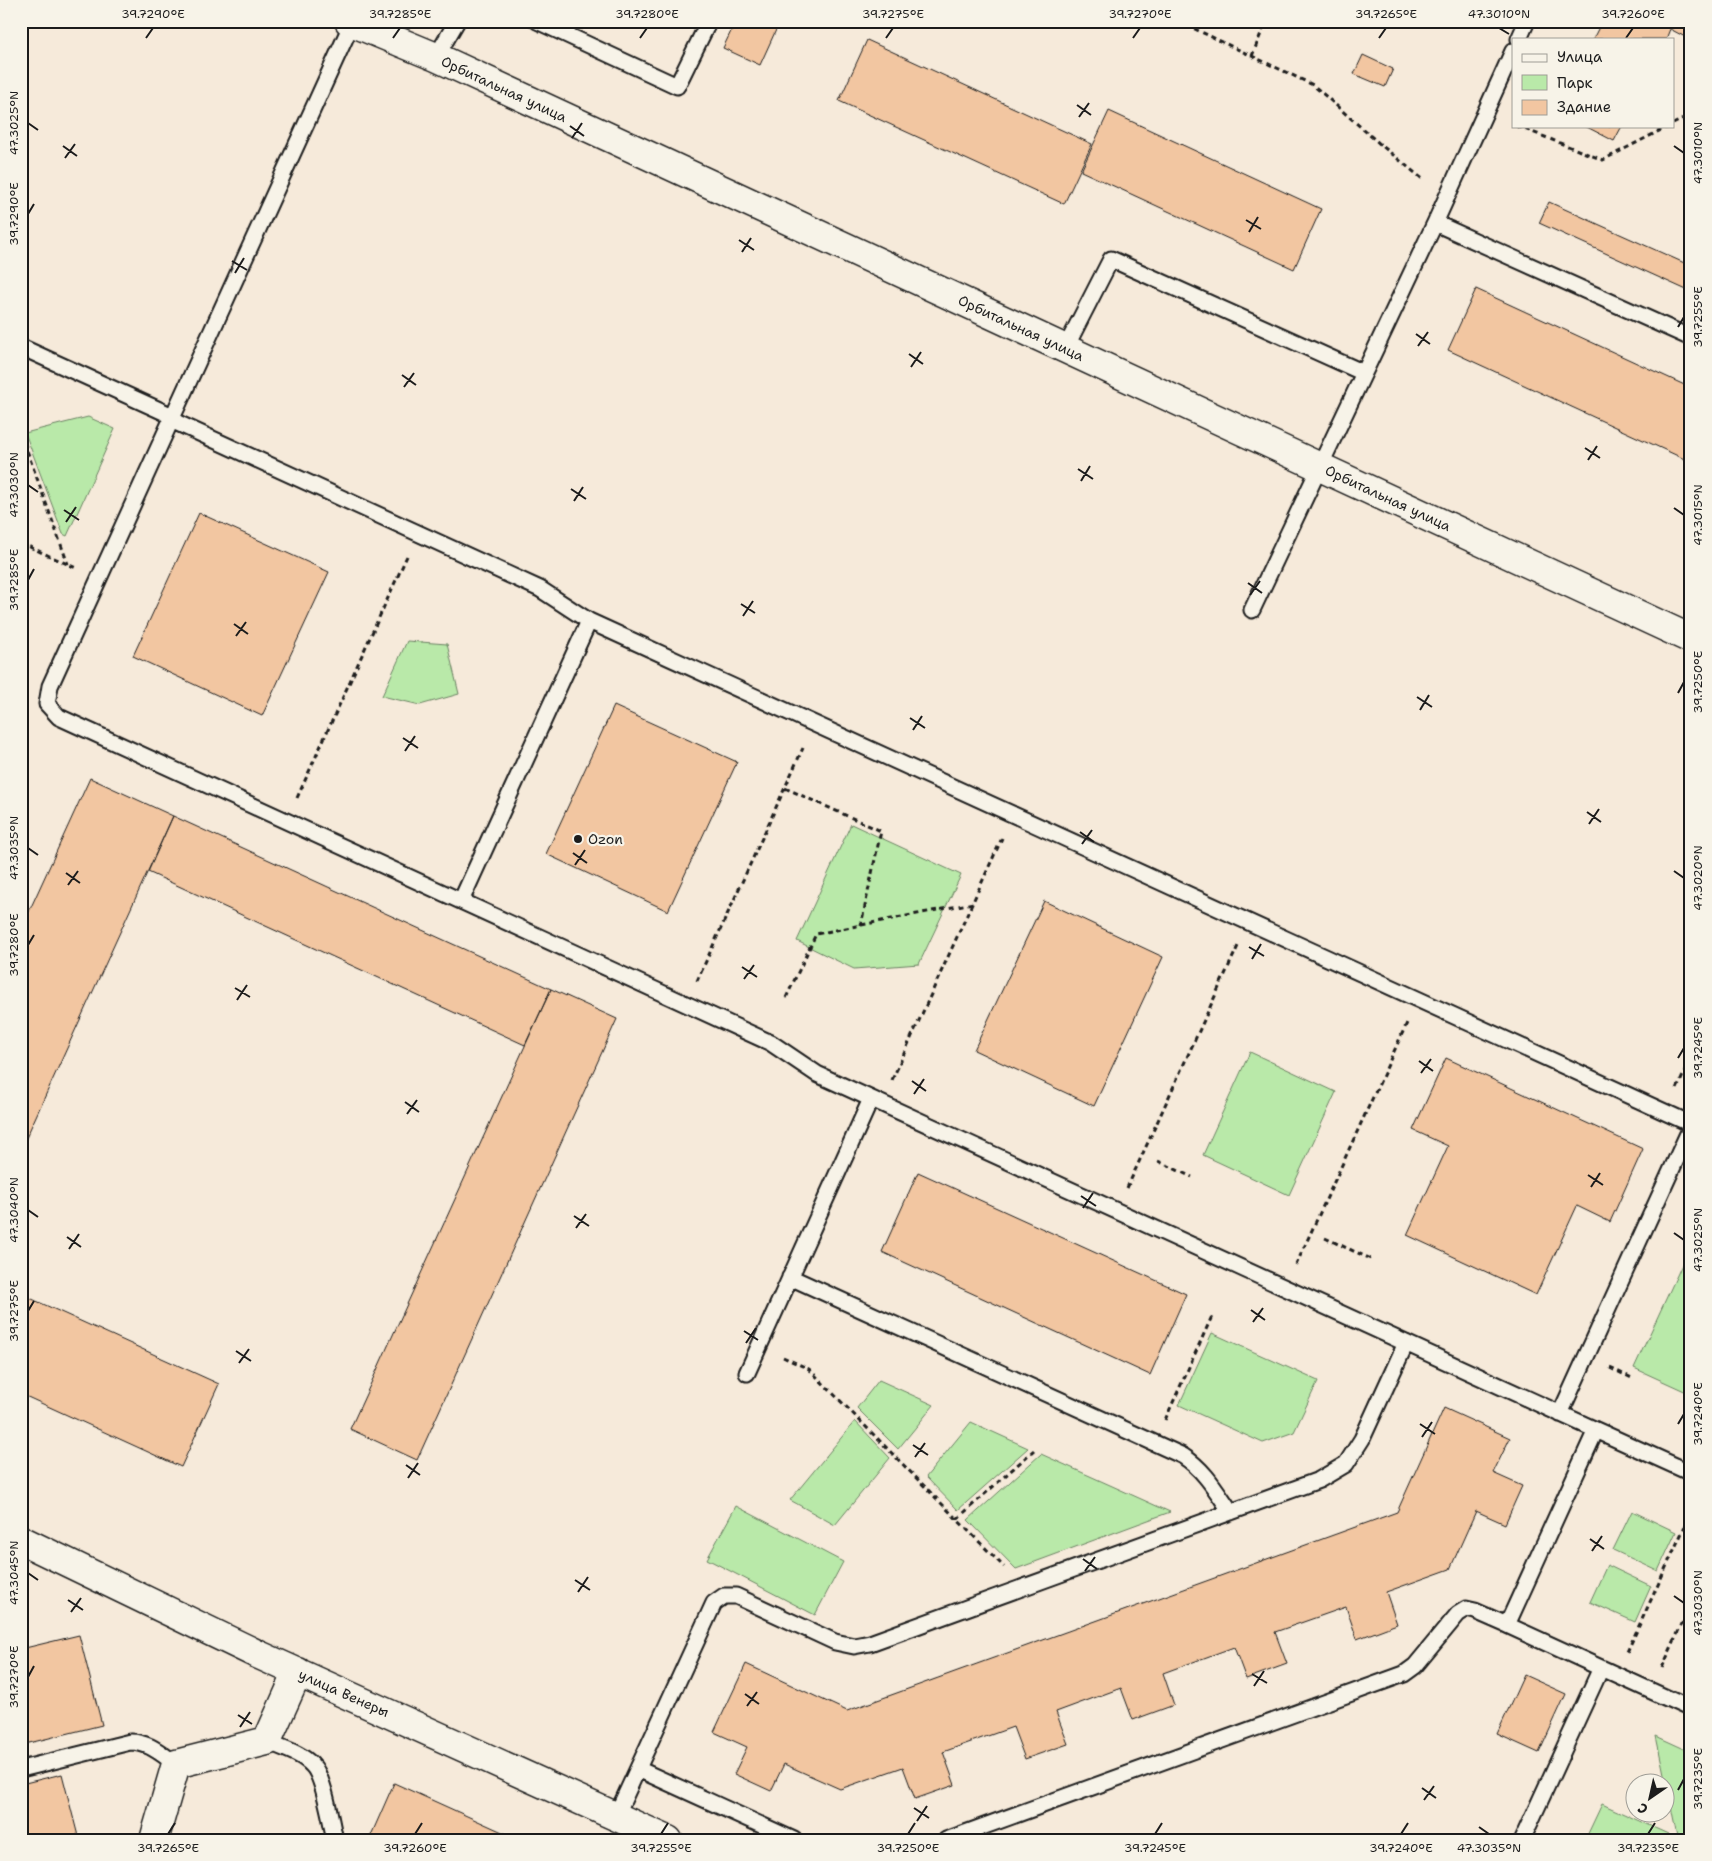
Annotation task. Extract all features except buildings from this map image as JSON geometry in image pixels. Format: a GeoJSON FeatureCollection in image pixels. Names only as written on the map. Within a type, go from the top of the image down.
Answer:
{"type":"FeatureCollection","features":[{"type":"Feature","properties":{"kind":"street","name":"Орбитальная улица"},"geometry":{"type":"LineString","coordinates":[[351,22],[436,57],[1691,639]]}},
{"type":"Feature","properties":{"kind":"street","name":"улица Венеры"},"geometry":{"type":"LineString","coordinates":[[21,1540],[298,1672],[668,1840]]}},
{"type":"Feature","properties":{"kind":"street"},"geometry":{"type":"LineString","coordinates":[[154,1840],[176,1764],[267,1741],[298,1672]]}},
{"type":"Feature","properties":{"kind":"lane"},"geometry":{"type":"LineString","coordinates":[[436,57],[457,21]]}},
{"type":"Feature","properties":{"kind":"lane"},"geometry":{"type":"LineString","coordinates":[[537,21],[677,86],[709,21]]}},
{"type":"Feature","properties":{"kind":"lane"},"geometry":{"type":"LineString","coordinates":[[1519,38],[1527,21]]}},
{"type":"Feature","properties":{"kind":"lane"},"geometry":{"type":"LineString","coordinates":[[351,22],[50,686],[47,704],[51,711],[59,717],[771,1043],[817,1074],[1691,1473]]}},
{"type":"Feature","properties":{"kind":"lane"},"geometry":{"type":"LineString","coordinates":[[1252,610],[1435,223],[1512,53]]}},
{"type":"Feature","properties":{"kind":"lane"},"geometry":{"type":"LineString","coordinates":[[1435,223],[1691,338]]}},
{"type":"Feature","properties":{"kind":"lane"},"geometry":{"type":"LineString","coordinates":[[1065,349],[1111,259],[1364,373]]}},
{"type":"Feature","properties":{"kind":"lane"},"geometry":{"type":"LineString","coordinates":[[21,347],[166,413],[171,420],[540,589],[589,621],[1418,999],[1691,1126],[1560,1414]]}},
{"type":"Feature","properties":{"kind":"lane"},"geometry":{"type":"LineString","coordinates":[[461,901],[589,621]]}},
{"type":"Feature","properties":{"kind":"lane"},"geometry":{"type":"LineString","coordinates":[[746,1372],[876,1101]]}},
{"type":"Feature","properties":{"kind":"lane"},"geometry":{"type":"LineString","coordinates":[[790,1277],[1194,1464],[1203,1472],[1231,1512]]}},
{"type":"Feature","properties":{"kind":"lane"},"geometry":{"type":"LineString","coordinates":[[616,1816],[714,1603],[724,1596],[736,1596],[835,1642],[854,1646],[870,1643],[1319,1480],[1346,1464],[1362,1439],[1406,1343]]}},
{"type":"Feature","properties":{"kind":"lane"},"geometry":{"type":"LineString","coordinates":[[1506,1625],[1596,1430]]}},
{"type":"Feature","properties":{"kind":"lane"},"geometry":{"type":"LineString","coordinates":[[946,1840],[1404,1674],[1415,1666],[1458,1614],[1466,1609],[1475,1611],[1691,1709]]}},
{"type":"Feature","properties":{"kind":"lane"},"geometry":{"type":"LineString","coordinates":[[1522,1840],[1601,1668]]}},
{"type":"Feature","properties":{"kind":"lane"},"geometry":{"type":"LineString","coordinates":[[267,1741],[304,1758],[314,1766],[320,1777],[335,1840]]}},
{"type":"Feature","properties":{"kind":"lane"},"geometry":{"type":"LineString","coordinates":[[21,1769],[130,1742],[141,1742],[176,1764]]}},
{"type":"Feature","properties":{"kind":"lane"},"geometry":{"type":"LineString","coordinates":[[638,1769],[794,1840]]}},
{"type":"Feature","properties":{"kind":"path"},"geometry":{"type":"LineString","coordinates":[[1178,21],[1313,85],[1445,198]]}},
{"type":"Feature","properties":{"kind":"path"},"geometry":{"type":"LineString","coordinates":[[1252,56],[1266,21]]}},
{"type":"Feature","properties":{"kind":"path"},"geometry":{"type":"LineString","coordinates":[[1674,124],[1691,115]]}},
{"type":"Feature","properties":{"kind":"path"},"geometry":{"type":"LineString","coordinates":[[1522,128],[1602,160],[1665,128]]}},
{"type":"Feature","properties":{"kind":"path"},"geometry":{"type":"LineString","coordinates":[[21,434],[68,564]]}},
{"type":"Feature","properties":{"kind":"path"},"geometry":{"type":"LineString","coordinates":[[286,821],[418,533]]}},
{"type":"Feature","properties":{"kind":"path"},"geometry":{"type":"LineString","coordinates":[[21,543],[99,578]]}},
{"type":"Feature","properties":{"kind":"path"},"geometry":{"type":"LineString","coordinates":[[687,1004],[814,724]]}},
{"type":"Feature","properties":{"kind":"path"},"geometry":{"type":"LineString","coordinates":[[786,788],[881,831],[861,925]]}},
{"type":"Feature","properties":{"kind":"path"},"geometry":{"type":"LineString","coordinates":[[876,1101],[1013,815]]}},
{"type":"Feature","properties":{"kind":"path"},"geometry":{"type":"LineString","coordinates":[[786,998],[816,934],[972,903]]}},
{"type":"Feature","properties":{"kind":"path"},"geometry":{"type":"LineString","coordinates":[[1117,1211],[1248,922]]}},
{"type":"Feature","properties":{"kind":"path"},"geometry":{"type":"LineString","coordinates":[[1286,1288],[1418,999]]}},
{"type":"Feature","properties":{"kind":"path"},"geometry":{"type":"LineString","coordinates":[[1666,1113],[1691,1058]]}},
{"type":"Feature","properties":{"kind":"path"},"geometry":{"type":"LineString","coordinates":[[1158,1162],[1192,1177]]}},
{"type":"Feature","properties":{"kind":"path"},"geometry":{"type":"LineString","coordinates":[[1325,1238],[1370,1259]]}},
{"type":"Feature","properties":{"kind":"path"},"geometry":{"type":"LineString","coordinates":[[1154,1444],[1213,1314]]}},
{"type":"Feature","properties":{"kind":"path"},"geometry":{"type":"LineString","coordinates":[[759,1346],[809,1369],[1023,1588]]}},
{"type":"Feature","properties":{"kind":"path"},"geometry":{"type":"LineString","coordinates":[[1607,1367],[1632,1378]]}},
{"type":"Feature","properties":{"kind":"path"},"geometry":{"type":"LineString","coordinates":[[957,1519],[1034,1450]]}},
{"type":"Feature","properties":{"kind":"path"},"geometry":{"type":"LineString","coordinates":[[1617,1675],[1691,1513]]}},
{"type":"Feature","properties":{"kind":"path"},"geometry":{"type":"LineString","coordinates":[[1651,1691],[1691,1604]]}},
{"type":"Feature","properties":{"kind":"green space"},"geometry":{"type":"Polygon","coordinates":[[[88,417],[115,429],[67,536],[63,534],[25,433],[88,417]]]}},
{"type":"Feature","properties":{"kind":"green space"},"geometry":{"type":"Polygon","coordinates":[[[407,641],[447,644],[459,694],[420,705],[382,696],[407,641]]]}},
{"type":"Feature","properties":{"kind":"green space"},"geometry":{"type":"Polygon","coordinates":[[[851,824],[961,875],[919,964],[854,969],[797,941],[851,824]]]}},
{"type":"Feature","properties":{"kind":"green space"},"geometry":{"type":"Polygon","coordinates":[[[1250,1052],[1336,1092],[1289,1195],[1203,1155],[1250,1052]]]}},
{"type":"Feature","properties":{"kind":"green space"},"geometry":{"type":"Polygon","coordinates":[[[1691,1245],[1691,1394],[1634,1368],[1691,1245]]]}},
{"type":"Feature","properties":{"kind":"green space"},"geometry":{"type":"Polygon","coordinates":[[[1212,1333],[1318,1381],[1294,1432],[1263,1443],[1179,1405],[1212,1333]]]}},
{"type":"Feature","properties":{"kind":"green space"},"geometry":{"type":"Polygon","coordinates":[[[879,1380],[934,1405],[898,1449],[857,1408],[879,1380]]]}},
{"type":"Feature","properties":{"kind":"green space"},"geometry":{"type":"Polygon","coordinates":[[[855,1421],[890,1458],[835,1525],[790,1500],[855,1421]]]}},
{"type":"Feature","properties":{"kind":"green space"},"geometry":{"type":"Polygon","coordinates":[[[971,1422],[1028,1448],[958,1510],[926,1477],[971,1422]]]}},
{"type":"Feature","properties":{"kind":"green space"},"geometry":{"type":"Polygon","coordinates":[[[1041,1454],[1170,1512],[1016,1569],[968,1520],[1041,1454]]]}},
{"type":"Feature","properties":{"kind":"green space"},"geometry":{"type":"Polygon","coordinates":[[[736,1506],[843,1562],[815,1615],[707,1559],[736,1506]]]}},
{"type":"Feature","properties":{"kind":"green space"},"geometry":{"type":"Polygon","coordinates":[[[1632,1511],[1676,1532],[1658,1571],[1613,1550],[1632,1511]]]}},
{"type":"Feature","properties":{"kind":"green space"},"geometry":{"type":"Polygon","coordinates":[[[1607,1565],[1651,1586],[1635,1622],[1590,1602],[1607,1565]]]}},
{"type":"Feature","properties":{"kind":"green space"},"geometry":{"type":"Polygon","coordinates":[[[1656,1736],[1691,1752],[1691,1840],[1678,1840],[1674,1821],[1674,1774],[1664,1774],[1656,1736]]]}},
{"type":"Feature","properties":{"kind":"green space"},"geometry":{"type":"Polygon","coordinates":[[[1602,1804],[1624,1814],[1624,1824],[1646,1824],[1668,1834],[1665,1840],[1585,1840],[1602,1804]]]}},
{"type":"Feature","properties":{"kind":"place","name":"Ozon"},"geometry":{"type":"Point","coordinates":[578,839]}}]}
